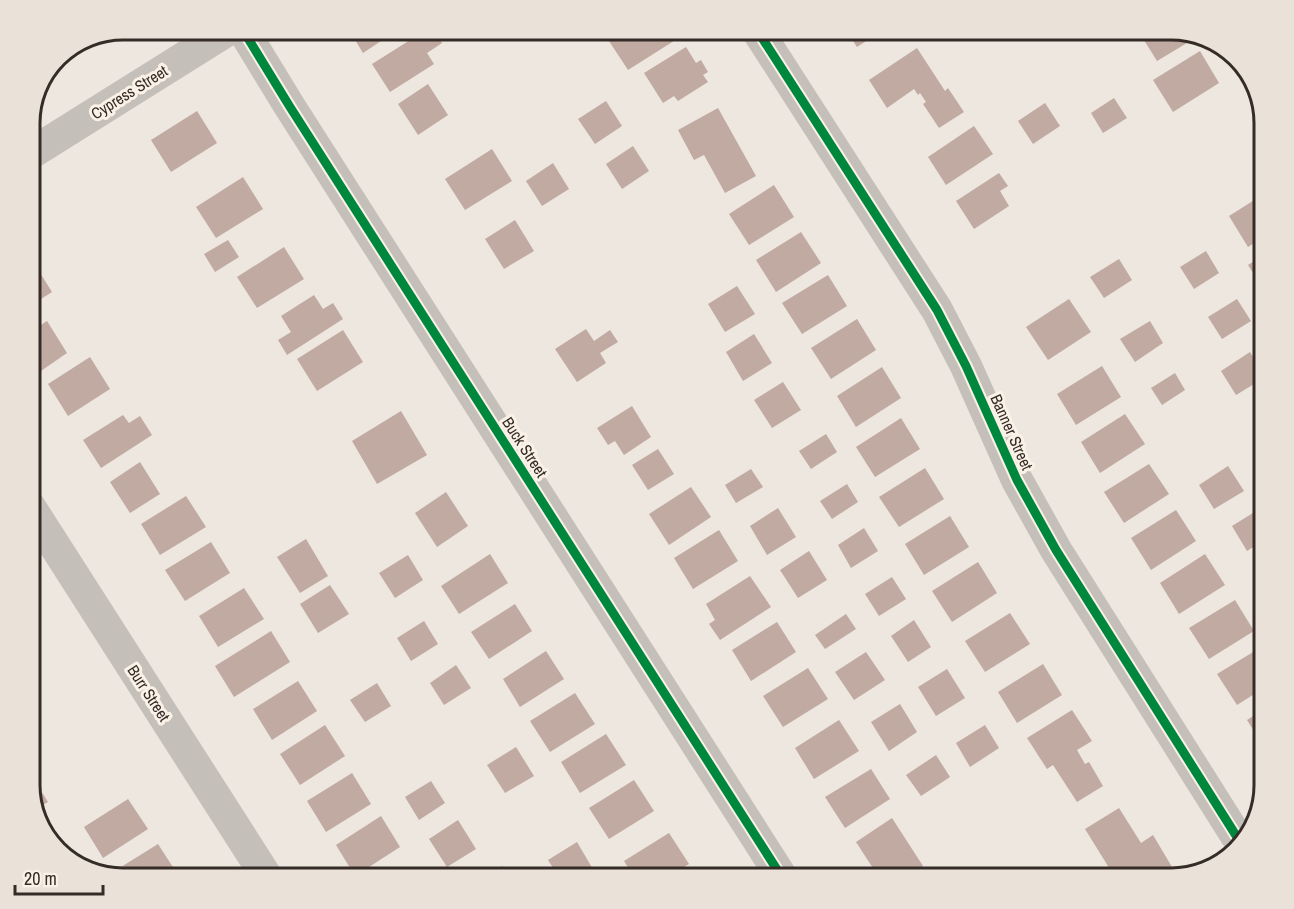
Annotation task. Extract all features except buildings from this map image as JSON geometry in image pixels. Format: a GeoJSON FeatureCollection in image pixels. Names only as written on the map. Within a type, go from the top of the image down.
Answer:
{"type":"FeatureCollection","features":[{"type":"Feature","properties":{"kind":"street","name":"Cypress Street"},"geometry":{"type":"LineString","coordinates":[[41,147],[212,40]]}},
{"type":"Feature","properties":{"kind":"street","name":"Buck Street"},"geometry":{"type":"LineString","coordinates":[[249,40],[776,868]]}},
{"type":"Feature","properties":{"kind":"street","name":"Banner Street"},"geometry":{"type":"LineString","coordinates":[[763,40],[937,310],[966,366],[1017,480],[1056,550],[1236,836]]}},
{"type":"Feature","properties":{"kind":"street","name":"Burr Street"},"geometry":{"type":"LineString","coordinates":[[41,524],[261,868]]}},
{"type":"Feature","properties":{"kind":"cycle path"},"geometry":{"type":"LineString","coordinates":[[249,40],[776,868]]}},
{"type":"Feature","properties":{"kind":"cycle path"},"geometry":{"type":"LineString","coordinates":[[763,40],[937,310],[966,366],[1017,480],[1056,550],[1236,836]]}}]}
